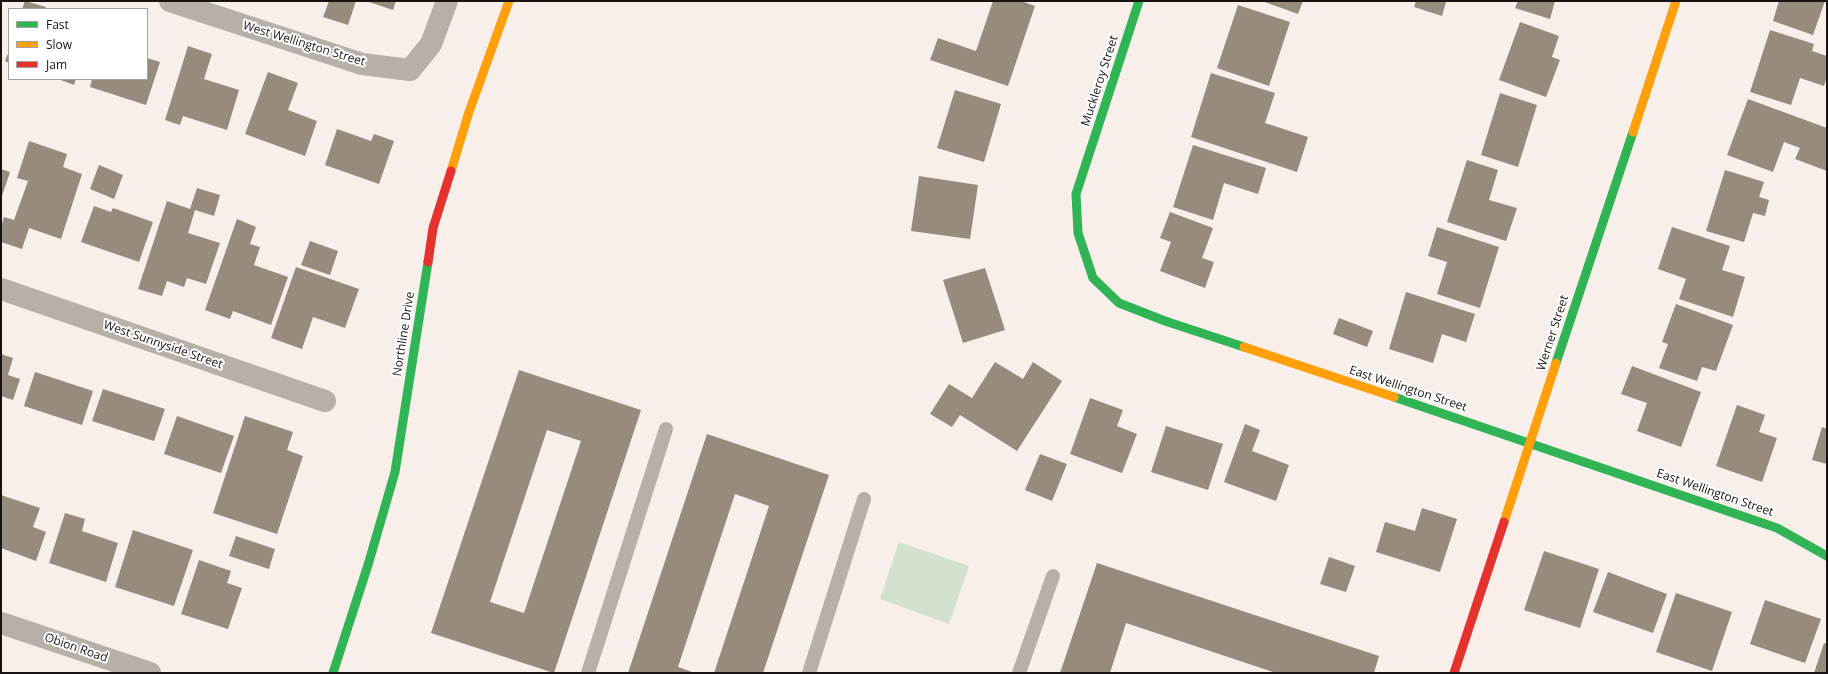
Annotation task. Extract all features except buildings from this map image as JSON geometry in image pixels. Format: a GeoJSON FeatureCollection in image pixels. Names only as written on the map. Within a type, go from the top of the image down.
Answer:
{"type":"FeatureCollection","features":[{"type":"Feature","properties":{"kind":"street","name":"West Wellington Street"},"geometry":{"type":"LineString","coordinates":[[170,1],[362,64],[410,70],[432,44],[446,1]]}},
{"type":"Feature","properties":{"kind":"street","name":"Northline Drive"},"geometry":{"type":"LineString","coordinates":[[333,673],[368,566],[395,472],[433,228],[470,112],[509,1]]}},
{"type":"Feature","properties":{"kind":"street","name":"Muckleroy Street"},"geometry":{"type":"LineString","coordinates":[[1085,168],[1139,1]]}},
{"type":"Feature","properties":{"kind":"street","name":"Werner Street"},"geometry":{"type":"LineString","coordinates":[[1454,673],[1529,442],[1676,1]]}},
{"type":"Feature","properties":{"kind":"street","name":"East Wellington Street"},"geometry":{"type":"LineString","coordinates":[[1085,168],[1076,194],[1078,233],[1093,278],[1119,303],[1165,322],[1529,442],[1777,528],[1827,556]]}},
{"type":"Feature","properties":{"kind":"street","name":"West Sunnyside Street"},"geometry":{"type":"LineString","coordinates":[[1,289],[325,401]]}},
{"type":"Feature","properties":{"kind":"street","name":"Obion Road"},"geometry":{"type":"LineString","coordinates":[[1,623],[150,673]]}},
{"type":"Feature","properties":{"kind":"lane"},"geometry":{"type":"LineString","coordinates":[[588,673],[666,429]]}},
{"type":"Feature","properties":{"kind":"lane"},"geometry":{"type":"LineString","coordinates":[[809,673],[864,499]]}},
{"type":"Feature","properties":{"kind":"lane"},"geometry":{"type":"LineString","coordinates":[[1019,673],[1053,576]]}},
{"type":"Feature","properties":{"kind":"green space"},"geometry":{"type":"Polygon","coordinates":[[[899,542],[969,566],[949,624],[880,599],[899,542]]]}},
{"type":"Feature","properties":{"kind":"traffic: fast"},"geometry":{"type":"LineString","coordinates":[[1139,1],[1076,194],[1078,233],[1093,278],[1119,303],[1165,321],[1244,347]]}},
{"type":"Feature","properties":{"kind":"traffic: fast"},"geometry":{"type":"LineString","coordinates":[[1556,363],[1633,132]]}},
{"type":"Feature","properties":{"kind":"traffic: fast"},"geometry":{"type":"LineString","coordinates":[[333,673],[368,565],[395,472],[428,262]]}},
{"type":"Feature","properties":{"kind":"traffic: fast"},"geometry":{"type":"LineString","coordinates":[[1394,397],[1777,528],[1827,556]]}},
{"type":"Feature","properties":{"kind":"traffic: slow"},"geometry":{"type":"LineString","coordinates":[[451,171],[469,112],[509,1]]}},
{"type":"Feature","properties":{"kind":"traffic: slow"},"geometry":{"type":"LineString","coordinates":[[1633,132],[1676,1]]}},
{"type":"Feature","properties":{"kind":"traffic: slow"},"geometry":{"type":"LineString","coordinates":[[1244,347],[1394,397]]}},
{"type":"Feature","properties":{"kind":"traffic: slow"},"geometry":{"type":"LineString","coordinates":[[1504,522],[1556,363]]}},
{"type":"Feature","properties":{"kind":"traffic: jam"},"geometry":{"type":"LineString","coordinates":[[428,262],[433,228],[451,171]]}},
{"type":"Feature","properties":{"kind":"traffic: jam"},"geometry":{"type":"LineString","coordinates":[[1454,673],[1504,522]]}}]}
